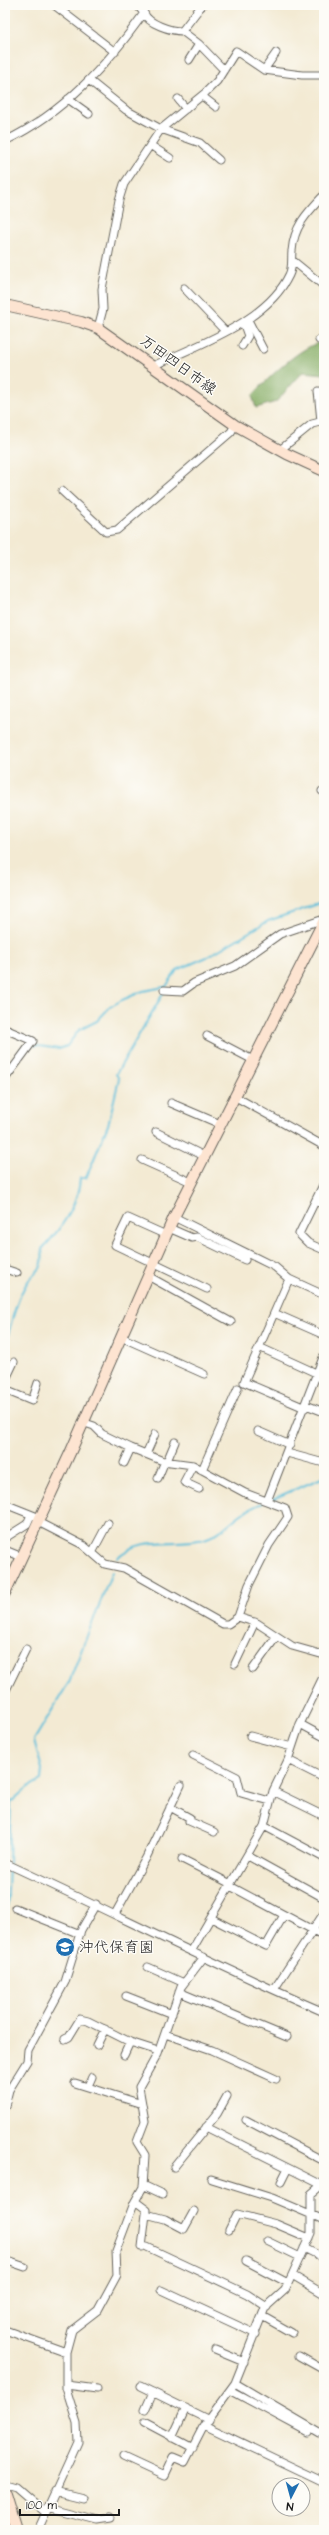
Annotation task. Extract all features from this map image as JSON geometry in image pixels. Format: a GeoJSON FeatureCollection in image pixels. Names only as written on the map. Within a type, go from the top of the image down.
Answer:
{"type":"FeatureCollection","features":[{"type":"Feature","properties":{"kind":"street"},"geometry":{"type":"LineString","coordinates":[[54,5],[116,52]]}},
{"type":"Feature","properties":{"kind":"street"},"geometry":{"type":"LineString","coordinates":[[137,5],[145,16],[157,24],[173,31],[182,31],[199,44],[224,70]]}},
{"type":"Feature","properties":{"kind":"street"},"geometry":{"type":"LineString","coordinates":[[182,31],[202,5]]}},
{"type":"Feature","properties":{"kind":"street"},"geometry":{"type":"LineString","coordinates":[[5,141],[18,135],[68,99],[90,81],[116,52],[144,13]]}},
{"type":"Feature","properties":{"kind":"street"},"geometry":{"type":"LineString","coordinates":[[189,60],[199,44]]}},
{"type":"Feature","properties":{"kind":"street"},"geometry":{"type":"LineString","coordinates":[[98,328],[103,309],[102,289],[119,200],[124,184],[161,129],[202,96],[224,70],[236,51],[264,70],[302,75],[324,75]]}},
{"type":"Feature","properties":{"kind":"street"},"geometry":{"type":"LineString","coordinates":[[264,70],[276,53]]}},
{"type":"Feature","properties":{"kind":"street"},"geometry":{"type":"LineString","coordinates":[[90,81],[126,110],[161,129],[200,143],[219,160]]}},
{"type":"Feature","properties":{"kind":"street"},"geometry":{"type":"LineString","coordinates":[[202,96],[216,107]]}},
{"type":"Feature","properties":{"kind":"street"},"geometry":{"type":"LineString","coordinates":[[68,99],[88,114]]}},
{"type":"Feature","properties":{"kind":"street"},"geometry":{"type":"LineString","coordinates":[[178,99],[186,109]]}},
{"type":"Feature","properties":{"kind":"street"},"geometry":{"type":"LineString","coordinates":[[150,145],[170,158]]}},
{"type":"Feature","properties":{"kind":"street"},"geometry":{"type":"LineString","coordinates":[[152,366],[246,321],[283,286],[289,274],[298,225],[324,195]]}},
{"type":"Feature","properties":{"kind":"street"},"geometry":{"type":"LineString","coordinates":[[292,260],[324,286]]}},
{"type":"Feature","properties":{"kind":"street"},"geometry":{"type":"LineString","coordinates":[[184,288],[225,331]]}},
{"type":"Feature","properties":{"kind":"street","name":"万田四日市線"},"geometry":{"type":"LineString","coordinates":[[5,306],[81,322],[98,328],[235,425],[280,450],[324,471]]}},
{"type":"Feature","properties":{"kind":"street"},"geometry":{"type":"LineString","coordinates":[[242,346],[248,336],[246,321]]}},
{"type":"Feature","properties":{"kind":"street"},"geometry":{"type":"LineString","coordinates":[[246,321],[264,349]]}},
{"type":"Feature","properties":{"kind":"street"},"geometry":{"type":"LineString","coordinates":[[280,450],[312,424],[323,421],[318,391]]}},
{"type":"Feature","properties":{"kind":"street"},"geometry":{"type":"LineString","coordinates":[[62,492],[106,532],[117,530],[231,432],[235,425]]}},
{"type":"Feature","properties":{"kind":"street"},"geometry":{"type":"LineString","coordinates":[[164,990],[182,991],[200,979],[235,966],[280,934],[324,920]]}},
{"type":"Feature","properties":{"kind":"street"},"geometry":{"type":"LineString","coordinates":[[5,1593],[22,1557],[37,1518],[122,1338],[174,1217],[324,920]]}},
{"type":"Feature","properties":{"kind":"street"},"geometry":{"type":"LineString","coordinates":[[5,1029],[33,1041],[5,1079]]}},
{"type":"Feature","properties":{"kind":"street"},"geometry":{"type":"LineString","coordinates":[[207,1036],[253,1060]]}},
{"type":"Feature","properties":{"kind":"street"},"geometry":{"type":"LineString","coordinates":[[234,1096],[324,1146]]}},
{"type":"Feature","properties":{"kind":"street"},"geometry":{"type":"LineString","coordinates":[[172,1103],[220,1124]]}},
{"type":"Feature","properties":{"kind":"street"},"geometry":{"type":"LineString","coordinates":[[156,1132],[204,1156]]}},
{"type":"Feature","properties":{"kind":"street"},"geometry":{"type":"LineString","coordinates":[[142,1160],[191,1182]]}},
{"type":"Feature","properties":{"kind":"street"},"geometry":{"type":"LineString","coordinates":[[324,1183],[299,1234],[308,1243],[324,1250]]}},
{"type":"Feature","properties":{"kind":"street"},"geometry":{"type":"LineString","coordinates":[[316,1201],[324,1204]]}},
{"type":"Feature","properties":{"kind":"street"},"geometry":{"type":"LineString","coordinates":[[174,1217],[275,1267],[289,1279],[324,1295]]}},
{"type":"Feature","properties":{"kind":"street"},"geometry":{"type":"LineString","coordinates":[[206,1289],[115,1245],[128,1218],[167,1232],[192,1238],[197,1237],[245,1260]]}},
{"type":"Feature","properties":{"kind":"street"},"geometry":{"type":"LineString","coordinates":[[5,1268],[17,1273]]}},
{"type":"Feature","properties":{"kind":"street"},"geometry":{"type":"LineString","coordinates":[[148,1276],[231,1322]]}},
{"type":"Feature","properties":{"kind":"street"},"geometry":{"type":"LineString","coordinates":[[289,1279],[244,1382],[324,1412]]}},
{"type":"Feature","properties":{"kind":"street"},"geometry":{"type":"LineString","coordinates":[[274,1313],[324,1335]]}},
{"type":"Feature","properties":{"kind":"street"},"geometry":{"type":"LineString","coordinates":[[122,1338],[204,1374]]}},
{"type":"Feature","properties":{"kind":"street"},"geometry":{"type":"LineString","coordinates":[[259,1348],[316,1373]]}},
{"type":"Feature","properties":{"kind":"street"},"geometry":{"type":"LineString","coordinates":[[266,1501],[290,1445],[324,1355]]}},
{"type":"Feature","properties":{"kind":"street"},"geometry":{"type":"LineString","coordinates":[[5,1381],[14,1362]]}},
{"type":"Feature","properties":{"kind":"street"},"geometry":{"type":"LineString","coordinates":[[5,1390],[32,1401],[38,1383]]}},
{"type":"Feature","properties":{"kind":"street"},"geometry":{"type":"LineString","coordinates":[[202,1470],[238,1388]]}},
{"type":"Feature","properties":{"kind":"street"},"geometry":{"type":"LineString","coordinates":[[5,1504],[37,1518],[83,1545],[105,1564],[124,1568],[223,1624],[228,1624],[238,1617],[249,1585],[269,1545],[288,1517],[288,1512],[285,1508],[245,1493],[193,1465],[166,1461],[131,1448],[102,1434],[94,1426],[82,1422]]}},
{"type":"Feature","properties":{"kind":"street"},"geometry":{"type":"LineString","coordinates":[[258,1431],[290,1445]]}},
{"type":"Feature","properties":{"kind":"street"},"geometry":{"type":"LineString","coordinates":[[146,1454],[155,1434]]}},
{"type":"Feature","properties":{"kind":"street"},"geometry":{"type":"LineString","coordinates":[[158,1478],[174,1442]]}},
{"type":"Feature","properties":{"kind":"street"},"geometry":{"type":"LineString","coordinates":[[124,1463],[131,1448]]}},
{"type":"Feature","properties":{"kind":"street"},"geometry":{"type":"LineString","coordinates":[[286,1453],[324,1463]]}},
{"type":"Feature","properties":{"kind":"street"},"geometry":{"type":"LineString","coordinates":[[193,1465],[184,1482],[199,1489]]}},
{"type":"Feature","properties":{"kind":"street"},"geometry":{"type":"LineString","coordinates":[[5,1538],[37,1518]]}},
{"type":"Feature","properties":{"kind":"street"},"geometry":{"type":"LineString","coordinates":[[92,1553],[108,1523]]}},
{"type":"Feature","properties":{"kind":"street"},"geometry":{"type":"LineString","coordinates":[[5,1550],[22,1557]]}},
{"type":"Feature","properties":{"kind":"street"},"geometry":{"type":"LineString","coordinates":[[238,1617],[256,1622],[276,1637],[292,1646],[324,1655]]}},
{"type":"Feature","properties":{"kind":"street"},"geometry":{"type":"LineString","coordinates":[[235,1664],[256,1622]]}},
{"type":"Feature","properties":{"kind":"street"},"geometry":{"type":"LineString","coordinates":[[253,1669],[276,1637]]}},
{"type":"Feature","properties":{"kind":"street"},"geometry":{"type":"LineString","coordinates":[[5,1692],[26,1649]]}},
{"type":"Feature","properties":{"kind":"street"},"geometry":{"type":"LineString","coordinates":[[192,1950],[248,1856],[264,1826],[273,1791],[288,1760],[300,1724],[324,1675]]}},
{"type":"Feature","properties":{"kind":"street"},"geometry":{"type":"LineString","coordinates":[[317,1690],[324,1694]]}},
{"type":"Feature","properties":{"kind":"street"},"geometry":{"type":"LineString","coordinates":[[300,1724],[324,1737]]}},
{"type":"Feature","properties":{"kind":"street"},"geometry":{"type":"LineString","coordinates":[[250,1736],[292,1747]]}},
{"type":"Feature","properties":{"kind":"street"},"geometry":{"type":"LineString","coordinates":[[193,1755],[237,1777],[241,1793],[270,1801]]}},
{"type":"Feature","properties":{"kind":"street"},"geometry":{"type":"LineString","coordinates":[[288,1760],[324,1778]]}},
{"type":"Feature","properties":{"kind":"street"},"geometry":{"type":"LineString","coordinates":[[116,1914],[181,1785]]}},
{"type":"Feature","properties":{"kind":"street"},"geometry":{"type":"LineString","coordinates":[[273,1791],[324,1816]]}},
{"type":"Feature","properties":{"kind":"street"},"geometry":{"type":"LineString","coordinates":[[170,1808],[190,1818],[189,1821],[214,1832]]}},
{"type":"Feature","properties":{"kind":"street"},"geometry":{"type":"LineString","coordinates":[[264,1826],[324,1858]]}},
{"type":"Feature","properties":{"kind":"street"},"geometry":{"type":"LineString","coordinates":[[248,1856],[324,1898]]}},
{"type":"Feature","properties":{"kind":"street"},"geometry":{"type":"LineString","coordinates":[[182,1859],[324,1936]]}},
{"type":"Feature","properties":{"kind":"street"},"geometry":{"type":"LineString","coordinates":[[5,1863],[96,1904],[204,1957],[275,1988],[324,2012]]}},
{"type":"Feature","properties":{"kind":"street"},"geometry":{"type":"LineString","coordinates":[[5,2106],[9,2090],[27,2061],[28,2050],[65,1982],[80,1934],[96,1904]]}},
{"type":"Feature","properties":{"kind":"street"},"geometry":{"type":"LineString","coordinates":[[15,1908],[80,1934]]}},
{"type":"Feature","properties":{"kind":"street"},"geometry":{"type":"LineString","coordinates":[[275,1988],[324,1913]]}},
{"type":"Feature","properties":{"kind":"street"},"geometry":{"type":"LineString","coordinates":[[211,1918],[266,1946],[284,1915]]}},
{"type":"Feature","properties":{"kind":"street"},"geometry":{"type":"LineString","coordinates":[[38,2530],[78,2442],[77,2423],[66,2386],[66,2352],[72,2330],[98,2310],[117,2275],[116,2251],[135,2200],[143,2185],[144,2155],[137,2142],[145,2121],[139,2088],[158,2051],[179,1992],[204,1957]]}},
{"type":"Feature","properties":{"kind":"street"},"geometry":{"type":"LineString","coordinates":[[148,1967],[184,1983]]}},
{"type":"Feature","properties":{"kind":"street"},"geometry":{"type":"LineString","coordinates":[[179,1992],[287,2037]]}},
{"type":"Feature","properties":{"kind":"street"},"geometry":{"type":"LineString","coordinates":[[126,1996],[172,2014]]}},
{"type":"Feature","properties":{"kind":"street"},"geometry":{"type":"LineString","coordinates":[[64,2039],[69,2037],[80,2019],[105,2029],[130,2042],[158,2051]]}},
{"type":"Feature","properties":{"kind":"street"},"geometry":{"type":"LineString","coordinates":[[97,2045],[105,2029]]}},
{"type":"Feature","properties":{"kind":"street"},"geometry":{"type":"LineString","coordinates":[[164,2034],[212,2050],[276,2079]]}},
{"type":"Feature","properties":{"kind":"street"},"geometry":{"type":"LineString","coordinates":[[124,2055],[130,2042]]}},
{"type":"Feature","properties":{"kind":"street"},"geometry":{"type":"LineString","coordinates":[[88,2086],[92,2077]]}},
{"type":"Feature","properties":{"kind":"street"},"geometry":{"type":"LineString","coordinates":[[75,2083],[142,2104]]}},
{"type":"Feature","properties":{"kind":"street"},"geometry":{"type":"LineString","coordinates":[[174,2167],[226,2101]]}},
{"type":"Feature","properties":{"kind":"street"},"geometry":{"type":"LineString","coordinates":[[246,2120],[324,2162]]}},
{"type":"Feature","properties":{"kind":"street"},"geometry":{"type":"LineString","coordinates":[[124,2457],[164,2476],[173,2457],[185,2462],[207,2422],[235,2384],[267,2307],[285,2290],[309,2238],[312,2226],[310,2213],[311,2194],[323,2184],[206,2127]]}},
{"type":"Feature","properties":{"kind":"street"},"geometry":{"type":"LineString","coordinates":[[281,2182],[288,2168]]}},
{"type":"Feature","properties":{"kind":"street"},"geometry":{"type":"LineString","coordinates":[[211,2179],[272,2198],[324,2220]]}},
{"type":"Feature","properties":{"kind":"street"},"geometry":{"type":"LineString","coordinates":[[143,2185],[162,2194]]}},
{"type":"Feature","properties":{"kind":"street"},"geometry":{"type":"LineString","coordinates":[[135,2200],[147,2210],[145,2247],[247,2294],[267,2307]]}},
{"type":"Feature","properties":{"kind":"street"},"geometry":{"type":"LineString","coordinates":[[146,2214],[165,2219],[184,2229],[194,2211]]}},
{"type":"Feature","properties":{"kind":"street"},"geometry":{"type":"LineString","coordinates":[[229,2230],[237,2214],[276,2224],[309,2238]]}},
{"type":"Feature","properties":{"kind":"street"},"geometry":{"type":"LineString","coordinates":[[267,2241],[300,2257]]}},
{"type":"Feature","properties":{"kind":"street"},"geometry":{"type":"LineString","coordinates":[[304,2248],[324,2258]]}},
{"type":"Feature","properties":{"kind":"street"},"geometry":{"type":"LineString","coordinates":[[5,2260],[24,2267]]}},
{"type":"Feature","properties":{"kind":"street"},"geometry":{"type":"LineString","coordinates":[[246,2260],[288,2283]]}},
{"type":"Feature","properties":{"kind":"street"},"geometry":{"type":"LineString","coordinates":[[292,2275],[324,2294]]}},
{"type":"Feature","properties":{"kind":"street"},"geometry":{"type":"LineString","coordinates":[[161,2290],[256,2334]]}},
{"type":"Feature","properties":{"kind":"street"},"geometry":{"type":"LineString","coordinates":[[262,2316],[292,2333]]}},
{"type":"Feature","properties":{"kind":"street"},"geometry":{"type":"LineString","coordinates":[[5,2330],[66,2352]]}},
{"type":"Feature","properties":{"kind":"street"},"geometry":{"type":"LineString","coordinates":[[215,2350],[244,2362]]}},
{"type":"Feature","properties":{"kind":"street"},"geometry":{"type":"LineString","coordinates":[[299,2356],[324,2370]]}},
{"type":"Feature","properties":{"kind":"street"},"geometry":{"type":"LineString","coordinates":[[235,2384],[320,2433]]}},
{"type":"Feature","properties":{"kind":"street"},"geometry":{"type":"LineString","coordinates":[[66,2386],[98,2389]]}},
{"type":"Feature","properties":{"kind":"street"},"geometry":{"type":"LineString","coordinates":[[140,2386],[186,2408],[207,2422],[324,2482]]}},
{"type":"Feature","properties":{"kind":"street"},"geometry":{"type":"LineString","coordinates":[[230,2390],[308,2432]]}},
{"type":"Feature","properties":{"kind":"street"},"geometry":{"type":"LineString","coordinates":[[145,2410],[152,2392]]}},
{"type":"Feature","properties":{"kind":"street"},"geometry":{"type":"LineString","coordinates":[[172,2438],[186,2408]]}},
{"type":"Feature","properties":{"kind":"street"},"geometry":{"type":"LineString","coordinates":[[144,2422],[192,2448]]}},
{"type":"Feature","properties":{"kind":"street"},"geometry":{"type":"LineString","coordinates":[[5,2484],[16,2487],[46,2510],[97,2520],[110,2518]]}},
{"type":"Feature","properties":{"kind":"street"},"geometry":{"type":"LineString","coordinates":[[54,2492],[83,2498]]}},
{"type":"Feature","properties":{"kind":"street"},"geometry":{"type":"LineString","coordinates":[[5,2494],[16,2530]]}},
{"type":"Feature","properties":{"kind":"green space"},"geometry":{"type":"Polygon","coordinates":[[[324,341],[324,374],[303,372],[276,402],[256,408],[252,396],[267,381],[295,356],[305,349],[324,341]]]}},
{"type":"Feature","properties":{"kind":"waterway"},"geometry":{"type":"LineString","coordinates":[[165,988],[177,970],[207,957],[268,921],[324,902]]}},
{"type":"Feature","properties":{"kind":"waterway"},"geometry":{"type":"LineString","coordinates":[[33,1045],[59,1049],[67,1046],[79,1030],[97,1021],[110,1007],[143,991],[164,987]]}},
{"type":"Feature","properties":{"kind":"waterway"},"geometry":{"type":"LineString","coordinates":[[5,1346],[21,1293],[28,1281],[40,1268],[42,1263],[42,1249],[62,1225],[72,1207],[79,1188],[80,1178],[86,1178],[108,1125],[119,1079],[116,1074],[164,992]]}},
{"type":"Feature","properties":{"kind":"waterway"},"geometry":{"type":"LineString","coordinates":[[270,1500],[324,1477]]}},
{"type":"Feature","properties":{"kind":"waterway"},"geometry":{"type":"LineString","coordinates":[[117,1558],[127,1550],[149,1543],[184,1542],[207,1538],[220,1531],[243,1513],[264,1502]]}},
{"type":"Feature","properties":{"kind":"waterway"},"geometry":{"type":"LineString","coordinates":[[9,1863],[11,1802],[27,1788],[41,1780],[42,1769],[34,1740],[69,1682],[112,1572]]}},
{"type":"Feature","properties":{"kind":"waterway"},"geometry":{"type":"LineString","coordinates":[[5,1954],[9,1868]]}},
{"type":"Feature","properties":{"kind":"place","name":"沖代保育園"},"geometry":{"type":"Point","coordinates":[65,1947]}}]}
